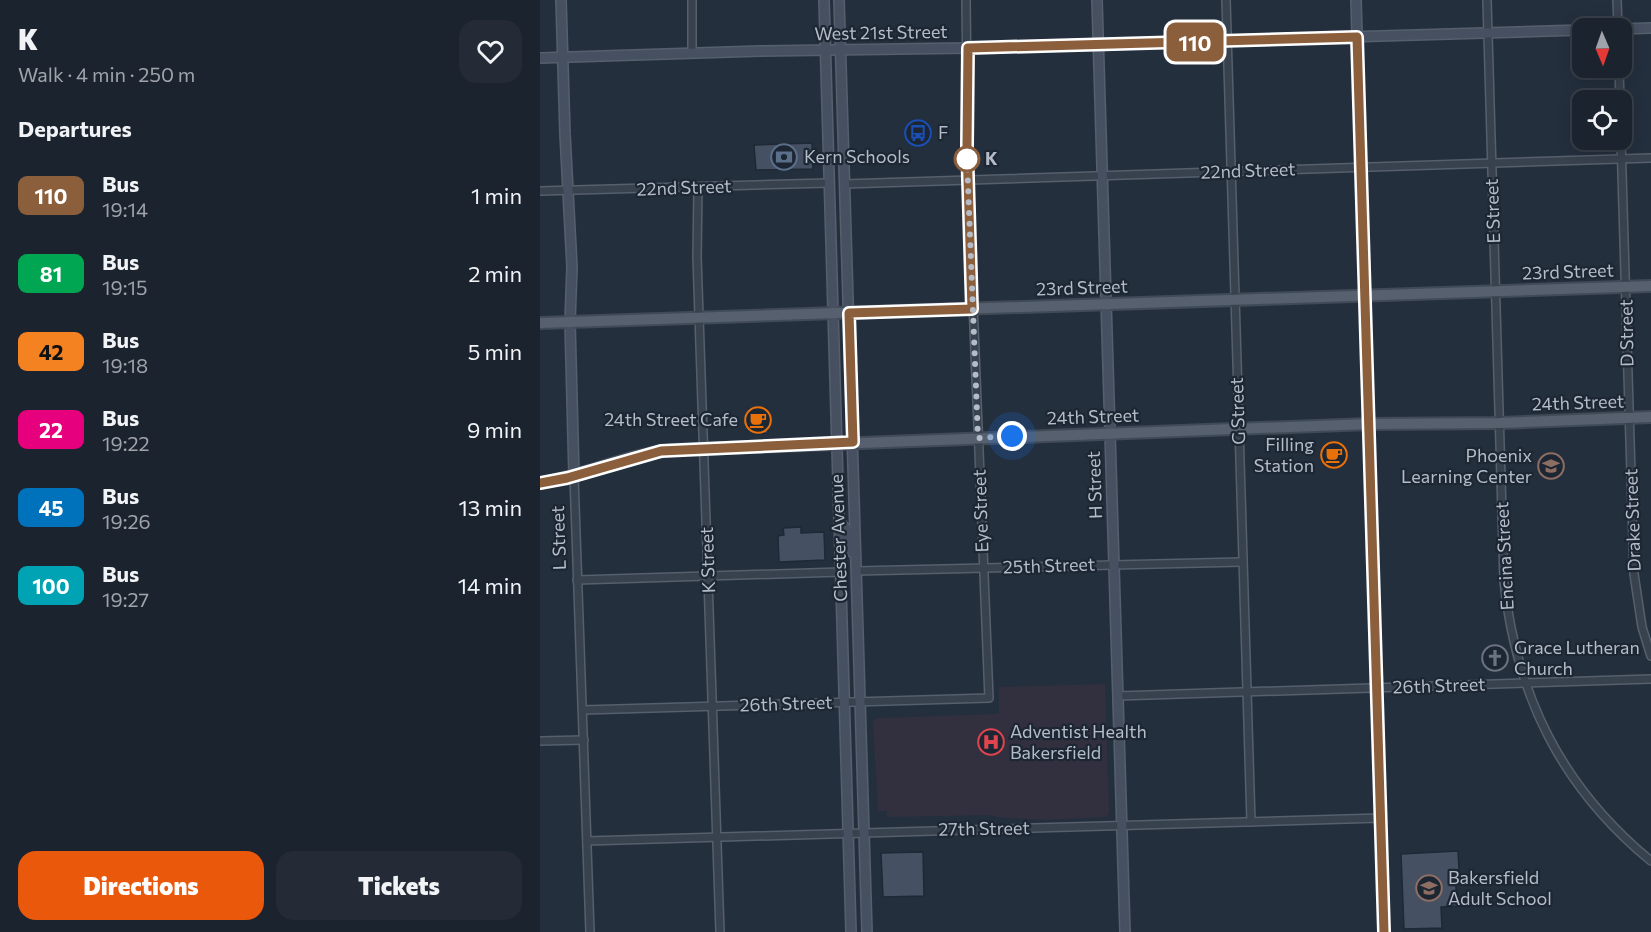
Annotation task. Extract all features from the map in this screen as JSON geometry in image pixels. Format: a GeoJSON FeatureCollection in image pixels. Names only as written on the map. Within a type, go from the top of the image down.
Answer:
{"type":"FeatureCollection","features":[{"type":"Feature","properties":{"kind":"main road","name":"L Street"},"geometry":{"type":"LineString","coordinates":[[561,0],[572,267],[570,322],[574,476]]}},
{"type":"Feature","properties":{"kind":"main road","name":"Chester Avenue"},"geometry":{"type":"LineString","coordinates":[[824,0],[851,932]]}},
{"type":"Feature","properties":{"kind":"main road","name":"Chester Avenue"},"geometry":{"type":"LineString","coordinates":[[839,0],[867,932]]}},
{"type":"Feature","properties":{"kind":"main road","name":"H Street"},"geometry":{"type":"LineString","coordinates":[[1097,0],[1125,932]]}},
{"type":"Feature","properties":{"kind":"main road"},"geometry":{"type":"LineString","coordinates":[[1356,0],[1384,932]]}},
{"type":"Feature","properties":{"kind":"main road"},"geometry":{"type":"LineString","coordinates":[[1632,28],[1651,28]]}},
{"type":"Feature","properties":{"kind":"main road","name":"West 21st Street"},"geometry":{"type":"LineString","coordinates":[[540,58],[1098,45],[1572,30]]}},
{"type":"Feature","properties":{"kind":"main road"},"geometry":{"type":"LineString","coordinates":[[1626,287],[1651,286]]}},
{"type":"Feature","properties":{"kind":"main road","name":"23rd Street"},"geometry":{"type":"LineString","coordinates":[[540,323],[1626,287]]}},
{"type":"Feature","properties":{"kind":"main road","name":"24th Street"},"geometry":{"type":"LineString","coordinates":[[540,483],[574,476],[651,453],[705,448],[1238,428],[1499,423],[1651,417]]}},
{"type":"Feature","properties":{"kind":"main road"},"geometry":{"type":"LineString","coordinates":[[839,520],[846,529],[856,571]]}},
{"type":"Feature","properties":{"kind":"street"},"geometry":{"type":"LineString","coordinates":[[692,0],[692,53]]}},
{"type":"Feature","properties":{"kind":"street","name":"Eye Street"},"geometry":{"type":"LineString","coordinates":[[966,0],[972,309],[988,698]]}},
{"type":"Feature","properties":{"kind":"street","name":"G Street"},"geometry":{"type":"LineString","coordinates":[[1226,0],[1251,822]]}},
{"type":"Feature","properties":{"kind":"street","name":"E Street"},"geometry":{"type":"LineString","coordinates":[[1486,0],[1499,423]]}},
{"type":"Feature","properties":{"kind":"street"},"geometry":{"type":"LineString","coordinates":[[1617,0],[1619,18]]}},
{"type":"Feature","properties":{"kind":"street","name":"D Street"},"geometry":{"type":"LineString","coordinates":[[1622,150],[1629,418]]}},
{"type":"Feature","properties":{"kind":"street","name":"22nd Street"},"geometry":{"type":"LineString","coordinates":[[844,184],[1651,158]]}},
{"type":"Feature","properties":{"kind":"street","name":"22nd Street"},"geometry":{"type":"LineString","coordinates":[[540,191],[828,183]]}},
{"type":"Feature","properties":{"kind":"street","name":"K Street"},"geometry":{"type":"LineString","coordinates":[[698,188],[699,318],[720,932]]}},
{"type":"Feature","properties":{"kind":"street","name":"Drake Street"},"geometry":{"type":"LineString","coordinates":[[1629,418],[1634,574],[1642,627],[1651,656]]}},
{"type":"Feature","properties":{"kind":"street","name":"Encina Street"},"geometry":{"type":"LineString","coordinates":[[1499,423],[1504,581],[1511,635],[1525,683],[1549,739],[1578,785],[1613,827],[1651,861]]}},
{"type":"Feature","properties":{"kind":"street","name":"L Street"},"geometry":{"type":"LineString","coordinates":[[574,476],[590,932]]}},
{"type":"Feature","properties":{"kind":"street","name":"25th Street"},"geometry":{"type":"LineString","coordinates":[[856,571],[1242,562]]}},
{"type":"Feature","properties":{"kind":"street"},"geometry":{"type":"LineString","coordinates":[[577,580],[841,572]]}},
{"type":"Feature","properties":{"kind":"street","name":"26th Street"},"geometry":{"type":"LineString","coordinates":[[1118,696],[1651,679]]}},
{"type":"Feature","properties":{"kind":"street","name":"26th Street"},"geometry":{"type":"LineString","coordinates":[[583,710],[988,698]]}},
{"type":"Feature","properties":{"kind":"street"},"geometry":{"type":"LineString","coordinates":[[540,741],[584,740]]}},
{"type":"Feature","properties":{"kind":"street","name":"27th Street"},"geometry":{"type":"LineString","coordinates":[[587,841],[1381,818]]}},
{"type":"Feature","properties":{"kind":"shaded area","name":"Adventist Health Bakersfield"},"geometry":{"type":"Polygon","coordinates":[[[1105,684],[1109,813],[1105,817],[1041,820],[993,815],[887,817],[887,811],[878,811],[873,722],[877,718],[999,714],[999,687],[1105,684]]]}},
{"type":"Feature","properties":{"kind":"building","name":"Kern Schools"},"geometry":{"type":"Polygon","coordinates":[[[812,143],[813,169],[756,170],[754,145],[812,143]]]}},
{"type":"Feature","properties":{"kind":"building","name":"24th Street Cafe"},"geometry":{"type":"Polygon","coordinates":[[[766,408],[768,433],[754,434],[754,430],[750,430],[749,409],[766,408]]]}},
{"type":"Feature","properties":{"kind":"building"},"geometry":{"type":"Polygon","coordinates":[[[801,527],[801,533],[824,532],[825,560],[779,562],[778,536],[784,535],[783,528],[801,527]]]}},
{"type":"Feature","properties":{"kind":"building","name":"Bakersfield Adult School"},"geometry":{"type":"Polygon","coordinates":[[[1458,851],[1459,870],[1455,870],[1457,906],[1441,907],[1442,928],[1404,929],[1401,854],[1458,851]]]}},
{"type":"Feature","properties":{"kind":"building"},"geometry":{"type":"Polygon","coordinates":[[[923,852],[924,896],[883,897],[881,853],[923,852]]]}},
{"type":"Feature","properties":{"kind":"bus line","name":"110"},"geometry":{"type":"LineString","coordinates":[[540,483],[567,478],[661,451],[853,442],[849,313],[972,309],[967,146],[968,48],[1357,37],[1384,932]]}},
{"type":"Feature","properties":{"kind":"place","name":"F"},"geometry":{"type":"Point","coordinates":[918,133]}},
{"type":"Feature","properties":{"kind":"place","name":"Kern Schools"},"geometry":{"type":"Point","coordinates":[784,157]}},
{"type":"Feature","properties":{"kind":"place","name":"K"},"geometry":{"type":"Point","coordinates":[967,159]}},
{"type":"Feature","properties":{"kind":"place","name":"24th Street Cafe"},"geometry":{"type":"Point","coordinates":[758,420]}},
{"type":"Feature","properties":{"kind":"place","name":"Filling Station"},"geometry":{"type":"Point","coordinates":[1334,455]}},
{"type":"Feature","properties":{"kind":"place","name":"Phoenix Learning Center"},"geometry":{"type":"Point","coordinates":[1551,466]}},
{"type":"Feature","properties":{"kind":"place","name":"Grace Lutheran Church"},"geometry":{"type":"Point","coordinates":[1495,658]}},
{"type":"Feature","properties":{"kind":"place","name":"Adventist Health Bakersfield"},"geometry":{"type":"Point","coordinates":[991,742]}},
{"type":"Feature","properties":{"kind":"place","name":"Bakersfield Adult School"},"geometry":{"type":"Point","coordinates":[1429,888]}},
{"type":"Feature","properties":{"kind":"route"},"geometry":{"type":"LineString","coordinates":[[967,159],[978,438],[1012,436]]}}]}
